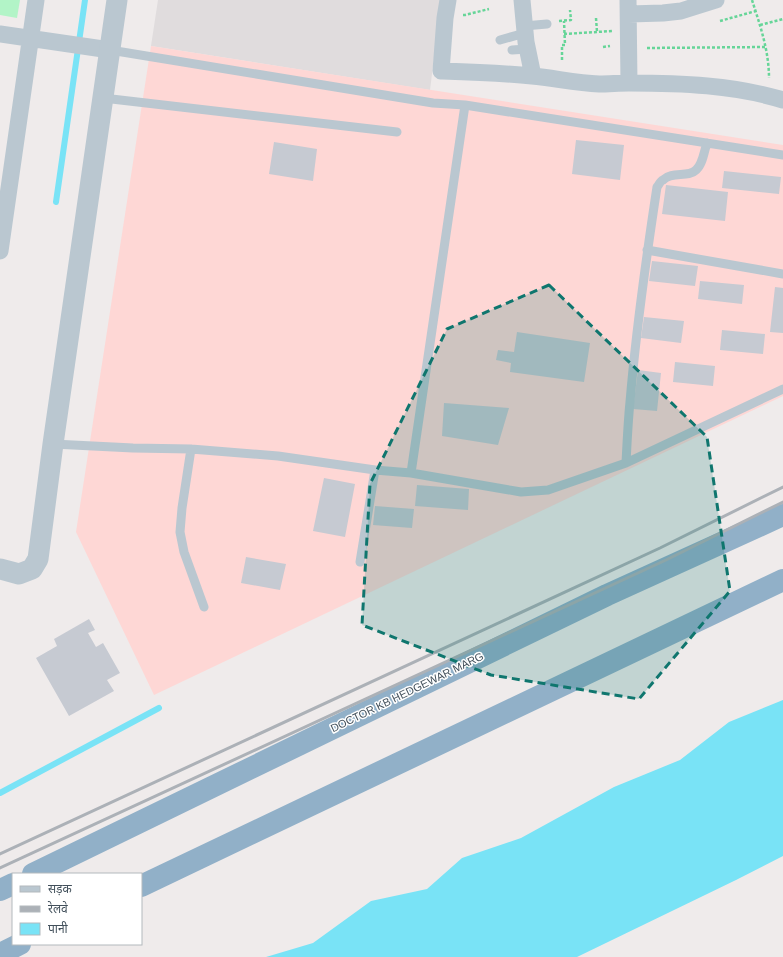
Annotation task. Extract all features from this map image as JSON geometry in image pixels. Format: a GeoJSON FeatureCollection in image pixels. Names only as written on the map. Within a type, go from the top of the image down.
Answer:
{"type":"FeatureCollection","features":[{"type":"Feature","properties":{"kind":"highway","name":"DOCTOR KB HEDGEWAR MARG"},"geometry":{"type":"LineString","coordinates":[[35,873],[607,595],[783,515]]}},
{"type":"Feature","properties":{"kind":"highway"},"geometry":{"type":"LineString","coordinates":[[142,886],[783,580]]}},
{"type":"Feature","properties":{"kind":"highway"},"geometry":{"type":"LineString","coordinates":[[0,890],[12,884]]}},
{"type":"Feature","properties":{"kind":"highway"},"geometry":{"type":"LineString","coordinates":[[0,954],[18,945]]}},
{"type":"Feature","properties":{"kind":"street"},"geometry":{"type":"LineString","coordinates":[[0,251],[36,0]]}},
{"type":"Feature","properties":{"kind":"street"},"geometry":{"type":"LineString","coordinates":[[0,569],[20,574],[32,569],[38,559],[53,444],[117,0]]}},
{"type":"Feature","properties":{"kind":"street"},"geometry":{"type":"LineString","coordinates":[[522,0],[522,39],[533,76]]}},
{"type":"Feature","properties":{"kind":"street"},"geometry":{"type":"LineString","coordinates":[[629,83],[628,15],[675,12],[716,0]]}},
{"type":"Feature","properties":{"kind":"street"},"geometry":{"type":"LineString","coordinates":[[447,7],[441,71],[484,67],[533,76],[592,83],[675,84],[728,88],[776,98]]}},
{"type":"Feature","properties":{"kind":"street"},"geometry":{"type":"LineString","coordinates":[[0,34],[110,50]]}},
{"type":"Feature","properties":{"kind":"lane"},"geometry":{"type":"LineString","coordinates":[[500,40],[522,39],[547,24]]}},
{"type":"Feature","properties":{"kind":"lane"},"geometry":{"type":"LineString","coordinates":[[110,50],[433,103],[465,105],[783,155]]}},
{"type":"Feature","properties":{"kind":"lane"},"geometry":{"type":"LineString","coordinates":[[103,98],[397,132]]}},
{"type":"Feature","properties":{"kind":"lane"},"geometry":{"type":"LineString","coordinates":[[411,473],[465,105]]}},
{"type":"Feature","properties":{"kind":"lane"},"geometry":{"type":"LineString","coordinates":[[626,463],[638,319],[657,187],[662,180],[670,175],[687,174],[696,171],[707,143]]}},
{"type":"Feature","properties":{"kind":"lane"},"geometry":{"type":"LineString","coordinates":[[647,250],[783,274]]}},
{"type":"Feature","properties":{"kind":"lane"},"geometry":{"type":"LineString","coordinates":[[53,444],[191,449],[278,456],[375,470],[411,473],[521,492],[548,490],[626,463],[783,389]]}},
{"type":"Feature","properties":{"kind":"lane"},"geometry":{"type":"LineString","coordinates":[[191,449],[180,532],[184,552],[204,607]]}},
{"type":"Feature","properties":{"kind":"lane"},"geometry":{"type":"LineString","coordinates":[[360,562],[375,470]]}},
{"type":"Feature","properties":{"kind":"path"},"geometry":{"type":"LineString","coordinates":[[752,0],[766,47],[769,69],[776,98]]}},
{"type":"Feature","properties":{"kind":"path"},"geometry":{"type":"LineString","coordinates":[[447,7],[465,15],[489,9]]}},
{"type":"Feature","properties":{"kind":"path"},"geometry":{"type":"LineString","coordinates":[[720,21],[756,11]]}},
{"type":"Feature","properties":{"kind":"path"},"geometry":{"type":"LineString","coordinates":[[564,34],[597,32],[628,15]]}},
{"type":"Feature","properties":{"kind":"path"},"geometry":{"type":"LineString","coordinates":[[596,18],[597,32]]}},
{"type":"Feature","properties":{"kind":"path"},"geometry":{"type":"LineString","coordinates":[[760,25],[783,19]]}},
{"type":"Feature","properties":{"kind":"path"},"geometry":{"type":"LineString","coordinates":[[562,60],[562,45],[565,45],[564,21]]}},
{"type":"Feature","properties":{"kind":"path"},"geometry":{"type":"LineString","coordinates":[[628,48],[766,47]]}},
{"type":"Feature","properties":{"kind":"highlighted area"},"geometry":{"type":"Polygon","coordinates":[[[549,285],[707,437],[730,591],[639,699],[491,675],[362,625],[370,484],[447,329],[549,285]]]}},
{"type":"Feature","properties":{"kind":"shaded area"},"geometry":{"type":"Polygon","coordinates":[[[158,0],[441,0],[430,90],[151,46],[158,0]]]}},
{"type":"Feature","properties":{"kind":"shaded area"},"geometry":{"type":"Polygon","coordinates":[[[151,46],[783,145],[783,396],[154,695],[76,532],[151,46]]]}},
{"type":"Feature","properties":{"kind":"green space"},"geometry":{"type":"Polygon","coordinates":[[[0,0],[20,0],[17,18],[0,15],[0,0]]]}},
{"type":"Feature","properties":{"kind":"water"},"geometry":{"type":"Polygon","coordinates":[[[783,700],[783,856],[736,880],[577,957],[266,957],[313,943],[371,901],[427,889],[462,858],[521,838],[614,787],[680,760],[729,722],[783,700]]]}},
{"type":"Feature","properties":{"kind":"building"},"geometry":{"type":"Polygon","coordinates":[[[576,140],[624,145],[620,180],[572,174],[576,140]]]}},
{"type":"Feature","properties":{"kind":"building"},"geometry":{"type":"Polygon","coordinates":[[[274,142],[317,149],[313,181],[269,174],[274,142]]]}},
{"type":"Feature","properties":{"kind":"building"},"geometry":{"type":"Polygon","coordinates":[[[724,171],[781,177],[779,194],[722,188],[724,171]]]}},
{"type":"Feature","properties":{"kind":"building"},"geometry":{"type":"Polygon","coordinates":[[[666,185],[728,192],[725,221],[662,214],[666,185]]]}},
{"type":"Feature","properties":{"kind":"building"},"geometry":{"type":"Polygon","coordinates":[[[652,261],[698,266],[695,286],[649,281],[652,261]]]}},
{"type":"Feature","properties":{"kind":"building"},"geometry":{"type":"Polygon","coordinates":[[[700,281],[744,285],[742,304],[698,299],[700,281]]]}},
{"type":"Feature","properties":{"kind":"building"},"geometry":{"type":"Polygon","coordinates":[[[775,287],[783,288],[783,333],[770,332],[775,287]]]}},
{"type":"Feature","properties":{"kind":"building"},"geometry":{"type":"Polygon","coordinates":[[[644,317],[684,321],[681,343],[641,338],[644,317]]]}},
{"type":"Feature","properties":{"kind":"building"},"geometry":{"type":"Polygon","coordinates":[[[722,330],[765,334],[763,354],[720,350],[722,330]]]}},
{"type":"Feature","properties":{"kind":"building"},"geometry":{"type":"Polygon","coordinates":[[[517,332],[590,343],[584,382],[510,372],[511,363],[496,360],[498,350],[514,352],[517,332]]]}},
{"type":"Feature","properties":{"kind":"building"},"geometry":{"type":"Polygon","coordinates":[[[675,362],[715,366],[713,386],[673,382],[675,362]]]}},
{"type":"Feature","properties":{"kind":"building"},"geometry":{"type":"Polygon","coordinates":[[[638,370],[661,373],[657,411],[633,409],[638,370]]]}},
{"type":"Feature","properties":{"kind":"building"},"geometry":{"type":"Polygon","coordinates":[[[444,403],[509,408],[498,445],[442,436],[444,403]]]}},
{"type":"Feature","properties":{"kind":"building"},"geometry":{"type":"Polygon","coordinates":[[[324,478],[355,484],[345,537],[313,531],[324,478]]]}},
{"type":"Feature","properties":{"kind":"building"},"geometry":{"type":"Polygon","coordinates":[[[417,485],[469,489],[468,510],[415,506],[417,485]]]}},
{"type":"Feature","properties":{"kind":"building"},"geometry":{"type":"Polygon","coordinates":[[[375,506],[414,509],[412,528],[373,525],[375,506]]]}},
{"type":"Feature","properties":{"kind":"building"},"geometry":{"type":"Polygon","coordinates":[[[246,557],[286,564],[280,590],[241,583],[246,557]]]}},
{"type":"Feature","properties":{"kind":"building"},"geometry":{"type":"Polygon","coordinates":[[[89,619],[95,630],[88,633],[96,647],[103,643],[120,673],[107,680],[114,691],[69,716],[36,658],[57,646],[54,639],[89,619]]]}},
{"type":"Feature","properties":{"kind":"waterway"},"geometry":{"type":"LineString","coordinates":[[56,202],[85,0]]}},
{"type":"Feature","properties":{"kind":"waterway"},"geometry":{"type":"LineString","coordinates":[[0,793],[159,708]]}},
{"type":"Feature","properties":{"kind":"railway"},"geometry":{"type":"LineString","coordinates":[[0,854],[660,548],[783,487]]}},
{"type":"Feature","properties":{"kind":"railway"},"geometry":{"type":"LineString","coordinates":[[0,868],[666,560],[783,502]]}}]}
